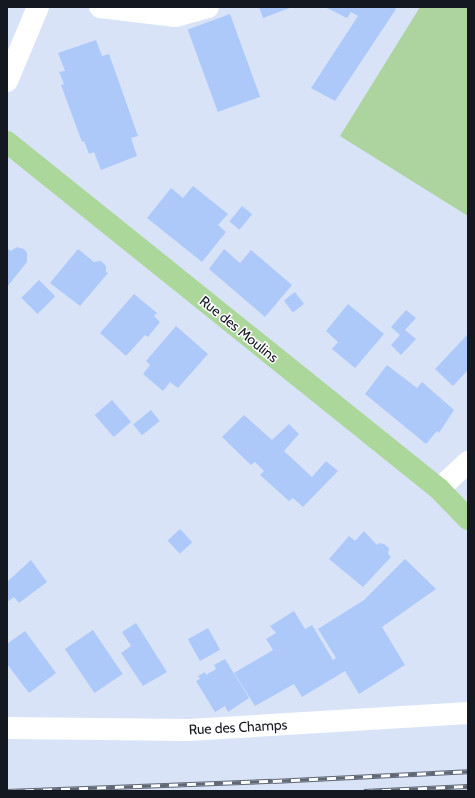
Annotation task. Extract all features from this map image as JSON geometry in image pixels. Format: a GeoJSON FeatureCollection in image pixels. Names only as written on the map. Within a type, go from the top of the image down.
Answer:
{"type":"FeatureCollection","features":[{"type":"Feature","properties":{"kind":"main road","name":"Rue des Moulins"},"geometry":{"type":"LineString","coordinates":[[7,142],[439,489],[468,520]]}},
{"type":"Feature","properties":{"kind":"street"},"geometry":{"type":"LineString","coordinates":[[7,81],[38,7]]}},
{"type":"Feature","properties":{"kind":"street"},"geometry":{"type":"LineString","coordinates":[[100,7],[176,16],[208,7]]}},
{"type":"Feature","properties":{"kind":"street"},"geometry":{"type":"LineString","coordinates":[[439,489],[468,462]]}},
{"type":"Feature","properties":{"kind":"street","name":"Rue des Champs"},"geometry":{"type":"LineString","coordinates":[[7,728],[189,730],[468,713]]}},
{"type":"Feature","properties":{"kind":"green space"},"geometry":{"type":"Polygon","coordinates":[[[420,7],[468,7],[468,216],[340,136],[420,7]]]}},
{"type":"Feature","properties":{"kind":"building"},"geometry":{"type":"Polygon","coordinates":[[[259,7],[292,7],[263,18],[259,7]]]}},
{"type":"Feature","properties":{"kind":"building"},"geometry":{"type":"Polygon","coordinates":[[[325,7],[393,7],[396,9],[335,101],[311,88],[358,16],[351,12],[347,18],[325,7]]]}},
{"type":"Feature","properties":{"kind":"building"},"geometry":{"type":"Polygon","coordinates":[[[230,14],[260,97],[218,112],[188,29],[230,14]]]}},
{"type":"Feature","properties":{"kind":"building"},"geometry":{"type":"Polygon","coordinates":[[[96,40],[102,56],[109,54],[138,136],[131,138],[137,156],[101,170],[94,152],[89,154],[84,141],[82,142],[61,85],[64,84],[59,72],[65,71],[58,53],[96,40]]]}},
{"type":"Feature","properties":{"kind":"building"},"geometry":{"type":"Polygon","coordinates":[[[193,186],[228,214],[218,225],[226,232],[202,262],[147,218],[171,188],[183,198],[193,186]]]}},
{"type":"Feature","properties":{"kind":"building"},"geometry":{"type":"Polygon","coordinates":[[[242,206],[252,214],[240,230],[229,222],[242,206]]]}},
{"type":"Feature","properties":{"kind":"building"},"geometry":{"type":"Polygon","coordinates":[[[17,247],[24,249],[27,253],[27,262],[7,287],[7,248],[11,251],[17,247]]]}},
{"type":"Feature","properties":{"kind":"building"},"geometry":{"type":"Polygon","coordinates":[[[78,249],[94,262],[101,261],[106,266],[106,272],[108,273],[80,306],[50,283],[78,249]]]}},
{"type":"Feature","properties":{"kind":"building"},"geometry":{"type":"Polygon","coordinates":[[[224,249],[240,263],[251,250],[292,285],[265,317],[209,269],[224,249]]]}},
{"type":"Feature","properties":{"kind":"building"},"geometry":{"type":"Polygon","coordinates":[[[39,280],[55,296],[38,314],[21,298],[39,280]]]}},
{"type":"Feature","properties":{"kind":"building"},"geometry":{"type":"Polygon","coordinates":[[[295,292],[304,304],[293,312],[284,300],[295,292]]]}},
{"type":"Feature","properties":{"kind":"building"},"geometry":{"type":"Polygon","coordinates":[[[134,294],[157,313],[154,316],[160,322],[148,337],[145,335],[126,356],[100,333],[134,294]]]}},
{"type":"Feature","properties":{"kind":"building"},"geometry":{"type":"Polygon","coordinates":[[[348,304],[384,334],[355,368],[332,349],[338,342],[326,331],[348,304]]]}},
{"type":"Feature","properties":{"kind":"building"},"geometry":{"type":"Polygon","coordinates":[[[406,310],[416,318],[405,330],[416,339],[401,355],[391,345],[400,335],[391,327],[406,310]]]}},
{"type":"Feature","properties":{"kind":"building"},"geometry":{"type":"Polygon","coordinates":[[[176,326],[208,354],[178,388],[170,382],[163,391],[143,374],[150,365],[146,361],[176,326]]]}},
{"type":"Feature","properties":{"kind":"building"},"geometry":{"type":"Polygon","coordinates":[[[468,334],[468,370],[453,386],[435,369],[468,334]]]}},
{"type":"Feature","properties":{"kind":"building"},"geometry":{"type":"Polygon","coordinates":[[[387,365],[417,388],[422,382],[454,410],[439,433],[437,431],[426,444],[365,394],[387,365]]]}},
{"type":"Feature","properties":{"kind":"building"},"geometry":{"type":"Polygon","coordinates":[[[112,400],[131,422],[114,437],[95,415],[112,400]]]}},
{"type":"Feature","properties":{"kind":"building"},"geometry":{"type":"Polygon","coordinates":[[[151,410],[160,421],[142,435],[133,424],[151,410]]]}},
{"type":"Feature","properties":{"kind":"building"},"geometry":{"type":"Polygon","coordinates":[[[244,415],[272,440],[289,424],[299,434],[284,451],[312,477],[326,461],[338,471],[303,507],[293,498],[289,501],[260,475],[264,471],[255,462],[251,465],[222,437],[244,415]]]}},
{"type":"Feature","properties":{"kind":"building"},"geometry":{"type":"Polygon","coordinates":[[[180,529],[192,542],[180,554],[168,541],[180,529]]]}},
{"type":"Feature","properties":{"kind":"building"},"geometry":{"type":"Polygon","coordinates":[[[364,531],[377,545],[379,543],[384,544],[389,548],[388,554],[391,557],[363,587],[329,559],[349,536],[355,541],[364,531]]]}},
{"type":"Feature","properties":{"kind":"building"},"geometry":{"type":"Polygon","coordinates":[[[405,559],[436,589],[382,627],[405,665],[359,694],[345,671],[302,697],[294,684],[255,706],[234,673],[273,650],[266,639],[276,633],[270,626],[294,611],[305,629],[312,625],[333,660],[336,658],[318,629],[364,600],[405,559]]]}},
{"type":"Feature","properties":{"kind":"building"},"geometry":{"type":"Polygon","coordinates":[[[31,560],[47,582],[19,603],[14,597],[7,602],[7,582],[31,560]]]}},
{"type":"Feature","properties":{"kind":"building"},"geometry":{"type":"Polygon","coordinates":[[[136,623],[167,672],[143,686],[121,653],[131,646],[122,632],[136,623]]]}},
{"type":"Feature","properties":{"kind":"building"},"geometry":{"type":"Polygon","coordinates":[[[208,628],[220,650],[200,661],[188,639],[208,628]]]}},
{"type":"Feature","properties":{"kind":"building"},"geometry":{"type":"Polygon","coordinates":[[[93,630],[123,674],[94,693],[65,649],[93,630]]]}},
{"type":"Feature","properties":{"kind":"building"},"geometry":{"type":"Polygon","coordinates":[[[25,631],[56,673],[29,693],[7,664],[7,644],[25,631]]]}},
{"type":"Feature","properties":{"kind":"building"},"geometry":{"type":"Polygon","coordinates":[[[225,659],[249,698],[228,712],[225,706],[215,712],[196,681],[200,679],[198,676],[205,672],[206,675],[216,669],[214,665],[225,659]]]}},
{"type":"Feature","properties":{"kind":"railway"},"geometry":{"type":"LineString","coordinates":[[7,791],[273,781],[468,771]]}},
{"type":"Feature","properties":{"kind":"railway"},"geometry":{"type":"LineString","coordinates":[[364,791],[468,786]]}}]}
